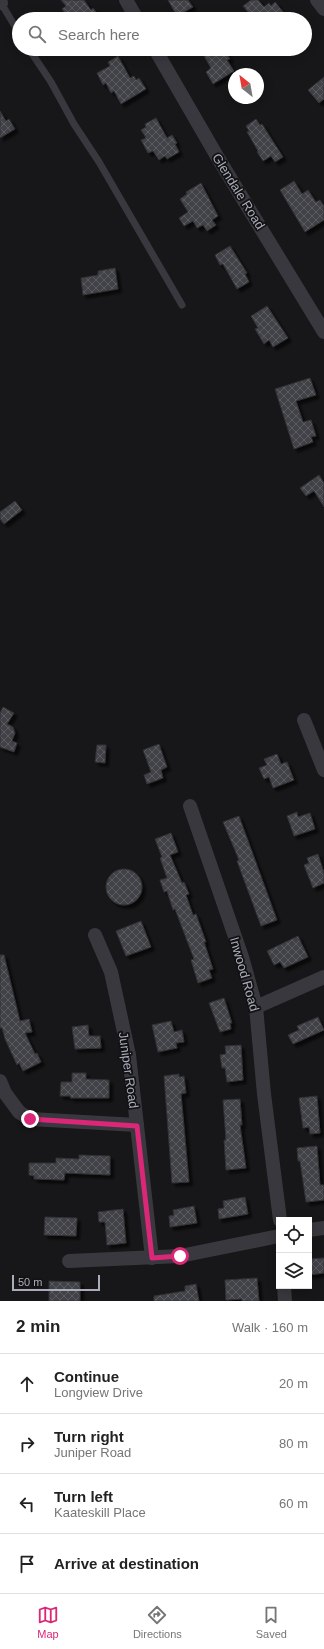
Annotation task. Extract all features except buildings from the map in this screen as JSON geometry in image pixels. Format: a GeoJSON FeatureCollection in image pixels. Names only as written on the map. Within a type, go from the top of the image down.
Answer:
{"type":"FeatureCollection","features":[{"type":"Feature","properties":{"kind":"street"},"geometry":{"type":"LineString","coordinates":[[126,0],[133,12]]}},
{"type":"Feature","properties":{"kind":"street"},"geometry":{"type":"LineString","coordinates":[[317,0],[324,9]]}},
{"type":"Feature","properties":{"kind":"street","name":"Glendale Road"},"geometry":{"type":"LineString","coordinates":[[159,56],[218,158],[324,332]]}},
{"type":"Feature","properties":{"kind":"street"},"geometry":{"type":"LineString","coordinates":[[304,720],[324,770]]}},
{"type":"Feature","properties":{"kind":"street","name":"Inwood Road"},"geometry":{"type":"LineString","coordinates":[[190,806],[242,957],[256,1007],[264,1094],[280,1217]]}},
{"type":"Feature","properties":{"kind":"street","name":"Juniper Road"},"geometry":{"type":"LineString","coordinates":[[95,935],[111,972],[129,1055],[152,1258]]}},
{"type":"Feature","properties":{"kind":"street"},"geometry":{"type":"LineString","coordinates":[[256,1007],[324,977]]}},
{"type":"Feature","properties":{"kind":"street"},"geometry":{"type":"LineString","coordinates":[[0,1081],[19,1112],[30,1119],[137,1126]]}},
{"type":"Feature","properties":{"kind":"street"},"geometry":{"type":"LineString","coordinates":[[312,1230],[324,1228]]}},
{"type":"Feature","properties":{"kind":"street"},"geometry":{"type":"LineString","coordinates":[[69,1261],[180,1256],[276,1237]]}},
{"type":"Feature","properties":{"kind":"street"},"geometry":{"type":"LineString","coordinates":[[284,1289],[285,1301]]}},
{"type":"Feature","properties":{"kind":"lane"},"geometry":{"type":"LineString","coordinates":[[1,2],[12,21]]}},
{"type":"Feature","properties":{"kind":"lane"},"geometry":{"type":"LineString","coordinates":[[34,56],[51,82],[74,124],[99,162],[182,305]]}},
{"type":"Feature","properties":{"kind":"route"},"geometry":{"type":"LineString","coordinates":[[30,1119],[137,1126],[152,1258],[180,1256]]}}]}
